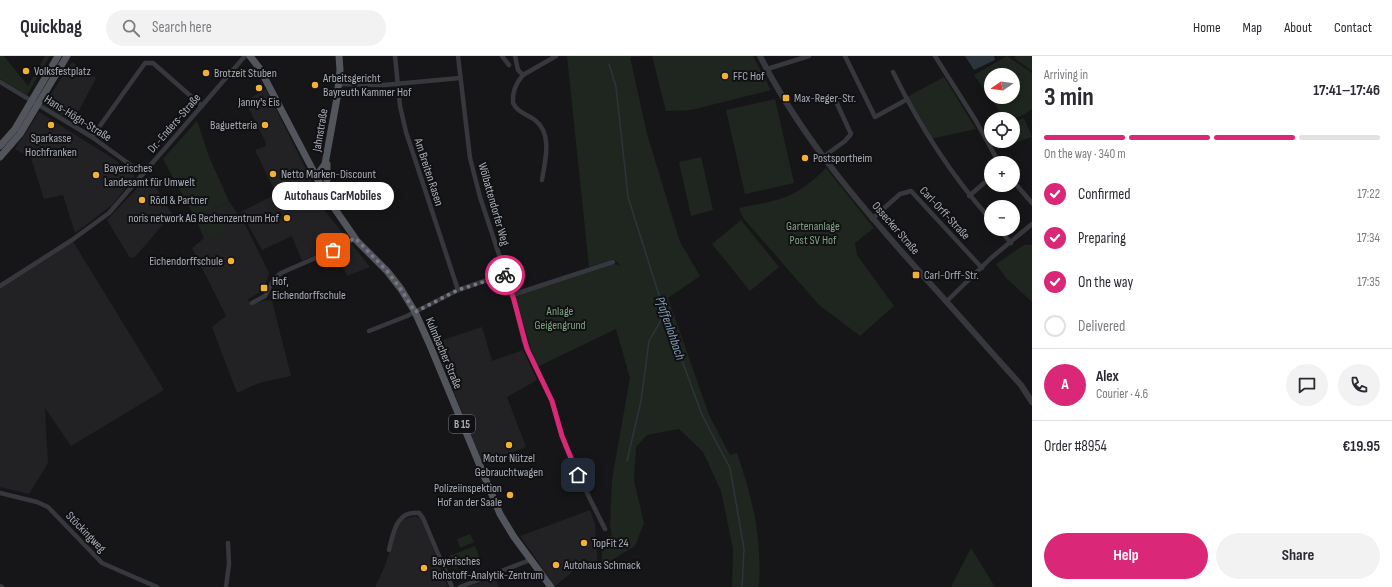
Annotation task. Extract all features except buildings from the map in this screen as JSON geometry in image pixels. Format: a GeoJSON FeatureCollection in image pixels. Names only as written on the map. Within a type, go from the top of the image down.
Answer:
{"type":"FeatureCollection","features":[{"type":"Feature","properties":{"kind":"main road"},"geometry":{"type":"LineString","coordinates":[[0,157],[20,134],[58,56]]}},
{"type":"Feature","properties":{"kind":"main road"},"geometry":{"type":"LineString","coordinates":[[0,146],[35,104],[67,56]]}},
{"type":"Feature","properties":{"kind":"main road","name":"Kulmbacher Straße"},"geometry":{"type":"LineString","coordinates":[[250,56],[260,69],[318,181],[334,207],[355,238],[387,271],[415,312],[430,343],[494,502],[505,524],[551,587]]}},
{"type":"Feature","properties":{"kind":"main road","name":"Jahnstraße"},"geometry":{"type":"LineString","coordinates":[[318,181],[317,177],[325,164],[339,84],[339,56]]}},
{"type":"Feature","properties":{"kind":"main road","name":"B 15"},"geometry":{"type":"LineString","coordinates":[[328,142],[327,177],[334,207]]}},
{"type":"Feature","properties":{"kind":"street","name":"Dr.-Enders-Straße"},"geometry":{"type":"LineString","coordinates":[[0,286],[72,240],[109,213],[245,56]]}},
{"type":"Feature","properties":{"kind":"street","name":"Am Breiten Rasen"},"geometry":{"type":"LineString","coordinates":[[395,56],[402,115],[411,150],[458,290]]}},
{"type":"Feature","properties":{"kind":"street","name":"Wölbattendorfer Weg"},"geometry":{"type":"LineString","coordinates":[[458,56],[470,158],[480,197],[512,295],[527,349],[552,401],[562,436],[574,467],[605,529]]}},
{"type":"Feature","properties":{"kind":"street"},"geometry":{"type":"LineString","coordinates":[[502,56],[509,65]]}},
{"type":"Feature","properties":{"kind":"street"},"geometry":{"type":"LineString","coordinates":[[515,56],[518,70],[523,75]]}},
{"type":"Feature","properties":{"kind":"street"},"geometry":{"type":"LineString","coordinates":[[542,180],[546,143],[542,128],[535,120],[521,112],[513,103],[513,90],[516,82],[523,75],[556,56]]}},
{"type":"Feature","properties":{"kind":"street","name":"Ossecker Straße"},"geometry":{"type":"LineString","coordinates":[[760,56],[787,105],[823,157],[872,219],[1021,385],[1032,402]]}},
{"type":"Feature","properties":{"kind":"street"},"geometry":{"type":"LineString","coordinates":[[767,69],[809,56]]}},
{"type":"Feature","properties":{"kind":"street"},"geometry":{"type":"LineString","coordinates":[[845,56],[875,117],[906,100]]}},
{"type":"Feature","properties":{"kind":"street"},"geometry":{"type":"LineString","coordinates":[[934,56],[976,121],[995,156]]}},
{"type":"Feature","properties":{"kind":"street"},"geometry":{"type":"LineString","coordinates":[[92,137],[145,63],[148,62],[153,63],[202,106]]}},
{"type":"Feature","properties":{"kind":"street"},"geometry":{"type":"LineString","coordinates":[[893,72],[906,100],[956,180],[984,212]]}},
{"type":"Feature","properties":{"kind":"street"},"geometry":{"type":"LineString","coordinates":[[339,84],[364,86],[460,78]]}},
{"type":"Feature","properties":{"kind":"street","name":"Hans-Högn-Straße"},"geometry":{"type":"LineString","coordinates":[[0,82],[92,137],[143,174]]}},
{"type":"Feature","properties":{"kind":"street"},"geometry":{"type":"LineString","coordinates":[[823,157],[845,141],[851,134],[834,97]]}},
{"type":"Feature","properties":{"kind":"street"},"geometry":{"type":"LineString","coordinates":[[969,196],[984,183]]}},
{"type":"Feature","properties":{"kind":"street"},"geometry":{"type":"LineString","coordinates":[[1020,189],[1032,203]]}},
{"type":"Feature","properties":{"kind":"street","name":"Carl-Orff-Straße"},"geometry":{"type":"LineString","coordinates":[[872,219],[900,194],[911,191],[982,268]]}},
{"type":"Feature","properties":{"kind":"street"},"geometry":{"type":"LineString","coordinates":[[946,302],[1032,224]]}},
{"type":"Feature","properties":{"kind":"street"},"geometry":{"type":"LineString","coordinates":[[1005,236],[1011,243]]}},
{"type":"Feature","properties":{"kind":"street"},"geometry":{"type":"LineString","coordinates":[[252,303],[265,296],[274,279],[281,273],[345,245],[355,238]]}},
{"type":"Feature","properties":{"kind":"street"},"geometry":{"type":"LineString","coordinates":[[512,295],[613,262]]}},
{"type":"Feature","properties":{"kind":"street"},"geometry":{"type":"LineString","coordinates":[[369,331],[415,312],[458,290],[505,274]]}},
{"type":"Feature","properties":{"kind":"street","name":"Stöckingweg"},"geometry":{"type":"LineString","coordinates":[[0,493],[37,502],[48,507],[102,563],[157,587]]}},
{"type":"Feature","properties":{"kind":"street"},"geometry":{"type":"LineString","coordinates":[[389,550],[398,522],[406,516],[419,513],[424,518],[452,587]]}},
{"type":"Feature","properties":{"kind":"street"},"geometry":{"type":"LineString","coordinates":[[226,587],[229,564],[228,543]]}},
{"type":"Feature","properties":{"kind":"street"},"geometry":{"type":"LineString","coordinates":[[460,587],[530,560]]}},
{"type":"Feature","properties":{"kind":"shaded area"},"geometry":{"type":"Polygon","coordinates":[[[965,56],[994,56],[995,60],[974,70],[965,56]]]}},
{"type":"Feature","properties":{"kind":"shaded area"},"geometry":{"type":"Polygon","coordinates":[[[72,62],[96,78],[73,122],[44,105],[72,62]]]}},
{"type":"Feature","properties":{"kind":"shaded area"},"geometry":{"type":"Polygon","coordinates":[[[266,89],[311,179],[317,197],[325,211],[370,267],[347,276],[335,246],[302,261],[292,236],[262,250],[241,212],[276,194],[255,150],[266,146],[265,141],[245,101],[266,89]]]}},
{"type":"Feature","properties":{"kind":"shaded area"},"geometry":{"type":"Polygon","coordinates":[[[39,112],[114,159],[135,176],[112,205],[75,233],[63,195],[44,199],[31,158],[15,149],[39,112]]]}},
{"type":"Feature","properties":{"kind":"shaded area"},"geometry":{"type":"Polygon","coordinates":[[[149,176],[172,214],[135,257],[130,258],[107,220],[149,176]]]}},
{"type":"Feature","properties":{"kind":"shaded area"},"geometry":{"type":"Polygon","coordinates":[[[229,201],[246,226],[269,273],[263,291],[248,299],[251,305],[266,300],[272,301],[291,376],[259,383],[237,393],[212,327],[226,316],[192,248],[204,238],[195,218],[229,201]]]}},
{"type":"Feature","properties":{"kind":"shaded area"},"geometry":{"type":"Polygon","coordinates":[[[72,240],[164,390],[71,446],[45,408],[48,463],[29,494],[0,487],[0,286],[72,240]]]}},
{"type":"Feature","properties":{"kind":"shaded area"},"geometry":{"type":"Polygon","coordinates":[[[482,327],[492,361],[523,350],[537,380],[507,397],[526,447],[483,464],[434,343],[482,327]]]}},
{"type":"Feature","properties":{"kind":"shaded area"},"geometry":{"type":"Polygon","coordinates":[[[590,510],[595,524],[598,569],[596,571],[587,560],[555,586],[520,536],[590,510]]]}},
{"type":"Feature","properties":{"kind":"shaded area","name":"Bayerisches Rohstoff-Analytik-Zentrum"},"geometry":{"type":"Polygon","coordinates":[[[415,516],[421,518],[448,587],[375,587],[385,566],[397,528],[402,520],[415,516]]]}},
{"type":"Feature","properties":{"kind":"shaded area"},"geometry":{"type":"Polygon","coordinates":[[[495,577],[499,587],[468,587],[495,577]]]}},
{"type":"Feature","properties":{"kind":"green space"},"geometry":{"type":"Polygon","coordinates":[[[0,56],[4,56],[28,86],[45,56],[50,56],[27,95],[0,79],[0,56]]]}},
{"type":"Feature","properties":{"kind":"green space","name":"Anlage Geigengrund"},"geometry":{"type":"Polygon","coordinates":[[[567,56],[652,56],[630,57],[647,134],[680,242],[700,276],[668,298],[709,415],[730,455],[737,453],[743,470],[752,503],[758,535],[760,569],[759,587],[732,587],[733,549],[721,491],[703,452],[679,429],[647,435],[636,447],[634,481],[644,523],[635,546],[602,566],[602,540],[612,535],[610,526],[612,479],[630,378],[616,329],[537,367],[515,296],[615,264],[621,266],[614,259],[589,267],[567,56]]]}},
{"type":"Feature","properties":{"kind":"green space"},"geometry":{"type":"Polygon","coordinates":[[[652,56],[753,56],[771,90],[691,110],[666,111],[652,56]]]}},
{"type":"Feature","properties":{"kind":"green space"},"geometry":{"type":"Polygon","coordinates":[[[1007,56],[1032,73],[1032,109],[1020,117],[1020,112],[1000,112],[994,104],[1020,104],[1020,68],[986,68],[1007,56]]]}},
{"type":"Feature","properties":{"kind":"green space"},"geometry":{"type":"Polygon","coordinates":[[[1016,56],[1032,56],[1032,71],[1014,58],[1016,56]]]}},
{"type":"Feature","properties":{"kind":"green space"},"geometry":{"type":"Polygon","coordinates":[[[984,69],[984,89],[974,75],[984,69]]]}},
{"type":"Feature","properties":{"kind":"green space"},"geometry":{"type":"Polygon","coordinates":[[[944,77],[976,129],[930,139],[907,97],[944,77]]]}},
{"type":"Feature","properties":{"kind":"green space"},"geometry":{"type":"Polygon","coordinates":[[[775,99],[794,183],[745,194],[726,110],[775,99]]]}},
{"type":"Feature","properties":{"kind":"green space"},"geometry":{"type":"Polygon","coordinates":[[[1024,118],[1032,137],[1020,141],[1020,119],[1024,118]]]}},
{"type":"Feature","properties":{"kind":"green space"},"geometry":{"type":"Polygon","coordinates":[[[197,121],[210,159],[229,201],[195,218],[163,159],[197,121]]]}},
{"type":"Feature","properties":{"kind":"green space"},"geometry":{"type":"Polygon","coordinates":[[[701,157],[713,210],[691,216],[679,162],[701,157]]]}},
{"type":"Feature","properties":{"kind":"green space","name":"Gartenanlage Post SV Hof"},"geometry":{"type":"Polygon","coordinates":[[[826,168],[874,228],[855,243],[857,255],[894,306],[860,336],[819,305],[743,218],[739,208],[766,203],[786,197],[805,186],[826,168]]]}},
{"type":"Feature","properties":{"kind":"green space"},"geometry":{"type":"Polygon","coordinates":[[[221,207],[234,221],[214,240],[200,226],[221,207]]]}},
{"type":"Feature","properties":{"kind":"green space"},"geometry":{"type":"Polygon","coordinates":[[[741,220],[779,267],[750,291],[712,244],[741,220]]]}},
{"type":"Feature","properties":{"kind":"green space"},"geometry":{"type":"Polygon","coordinates":[[[1024,245],[1032,245],[1032,302],[1006,278],[996,264],[1024,245]]]}},
{"type":"Feature","properties":{"kind":"green space"},"geometry":{"type":"Polygon","coordinates":[[[470,534],[474,542],[460,548],[457,539],[470,534]]]}},
{"type":"Feature","properties":{"kind":"green space"},"geometry":{"type":"Polygon","coordinates":[[[475,546],[480,559],[454,569],[449,556],[475,546]]]}},
{"type":"Feature","properties":{"kind":"green space"},"geometry":{"type":"Polygon","coordinates":[[[971,548],[995,587],[951,587],[971,548]]]}},
{"type":"Feature","properties":{"kind":"waterway","name":"Pfaffenlohbach"},"geometry":{"type":"LineString","coordinates":[[609,64],[616,87],[628,197],[665,314],[702,415],[730,468],[744,549],[742,587]]}},
{"type":"Feature","properties":{"kind":"waterway"},"geometry":{"type":"LineString","coordinates":[[627,461],[641,401],[649,341],[664,315]]}},
{"type":"Feature","properties":{"kind":"way so far"},"geometry":{"type":"LineString","coordinates":[[333,250],[355,238],[387,271],[415,312],[458,290],[505,275]]}},
{"type":"Feature","properties":{"kind":"place","name":"Volksfestplatz"},"geometry":{"type":"Point","coordinates":[26,71]}},
{"type":"Feature","properties":{"kind":"place","name":"Brotzeit Stuben"},"geometry":{"type":"Point","coordinates":[206,73]}},
{"type":"Feature","properties":{"kind":"place","name":"FFC Hof"},"geometry":{"type":"Point","coordinates":[725,76]}},
{"type":"Feature","properties":{"kind":"place","name":"Arbeitsgericht Bayreuth Kammer Hof"},"geometry":{"type":"Point","coordinates":[315,85]}},
{"type":"Feature","properties":{"kind":"place","name":"Janny's Eis"},"geometry":{"type":"Point","coordinates":[259,88]}},
{"type":"Feature","properties":{"kind":"place","name":"Max-Reger-Str."},"geometry":{"type":"Point","coordinates":[786,98]}},
{"type":"Feature","properties":{"kind":"place","name":"Sparkasse Hochfranken"},"geometry":{"type":"Point","coordinates":[51,125]}},
{"type":"Feature","properties":{"kind":"place","name":"Baguetteria"},"geometry":{"type":"Point","coordinates":[265,125]}},
{"type":"Feature","properties":{"kind":"place","name":"Postsportheim"},"geometry":{"type":"Point","coordinates":[805,158]}},
{"type":"Feature","properties":{"kind":"place","name":"Netto Marken-Discount"},"geometry":{"type":"Point","coordinates":[273,174]}},
{"type":"Feature","properties":{"kind":"place","name":"Bayerisches Landesamt für Umwelt"},"geometry":{"type":"Point","coordinates":[96,175]}},
{"type":"Feature","properties":{"kind":"place","name":"Rödl & Partner"},"geometry":{"type":"Point","coordinates":[142,200]}},
{"type":"Feature","properties":{"kind":"place","name":"noris network AG Rechenzentrum Hof"},"geometry":{"type":"Point","coordinates":[287,218]}},
{"type":"Feature","properties":{"kind":"place","name":"Autohaus CarMobiles"},"geometry":{"type":"Point","coordinates":[333,250]}},
{"type":"Feature","properties":{"kind":"place","name":"Eichendorffschule"},"geometry":{"type":"Point","coordinates":[231,261]}},
{"type":"Feature","properties":{"kind":"place","name":"Carl-Orff-Str."},"geometry":{"type":"Point","coordinates":[916,275]}},
{"type":"Feature","properties":{"kind":"place","name":"Hof, Eichendorffschule"},"geometry":{"type":"Point","coordinates":[264,288]}},
{"type":"Feature","properties":{"kind":"place","name":"Motor Nützel Gebrauchtwagen"},"geometry":{"type":"Point","coordinates":[509,445]}},
{"type":"Feature","properties":{"kind":"place","name":"Polizeiinspektion Hof an der Saale"},"geometry":{"type":"Point","coordinates":[510,495]}},
{"type":"Feature","properties":{"kind":"place","name":"TopFit 24"},"geometry":{"type":"Point","coordinates":[584,543]}},
{"type":"Feature","properties":{"kind":"place","name":"Autohaus Schmack"},"geometry":{"type":"Point","coordinates":[556,565]}},
{"type":"Feature","properties":{"kind":"place","name":"Bayerisches Rohstoff-Analytik-Zentrum"},"geometry":{"type":"Point","coordinates":[424,568]}},
{"type":"Feature","properties":{"kind":"route"},"geometry":{"type":"LineString","coordinates":[[505,275],[514,300],[524,341],[530,357],[552,401],[566,449],[578,475]]}}]}
